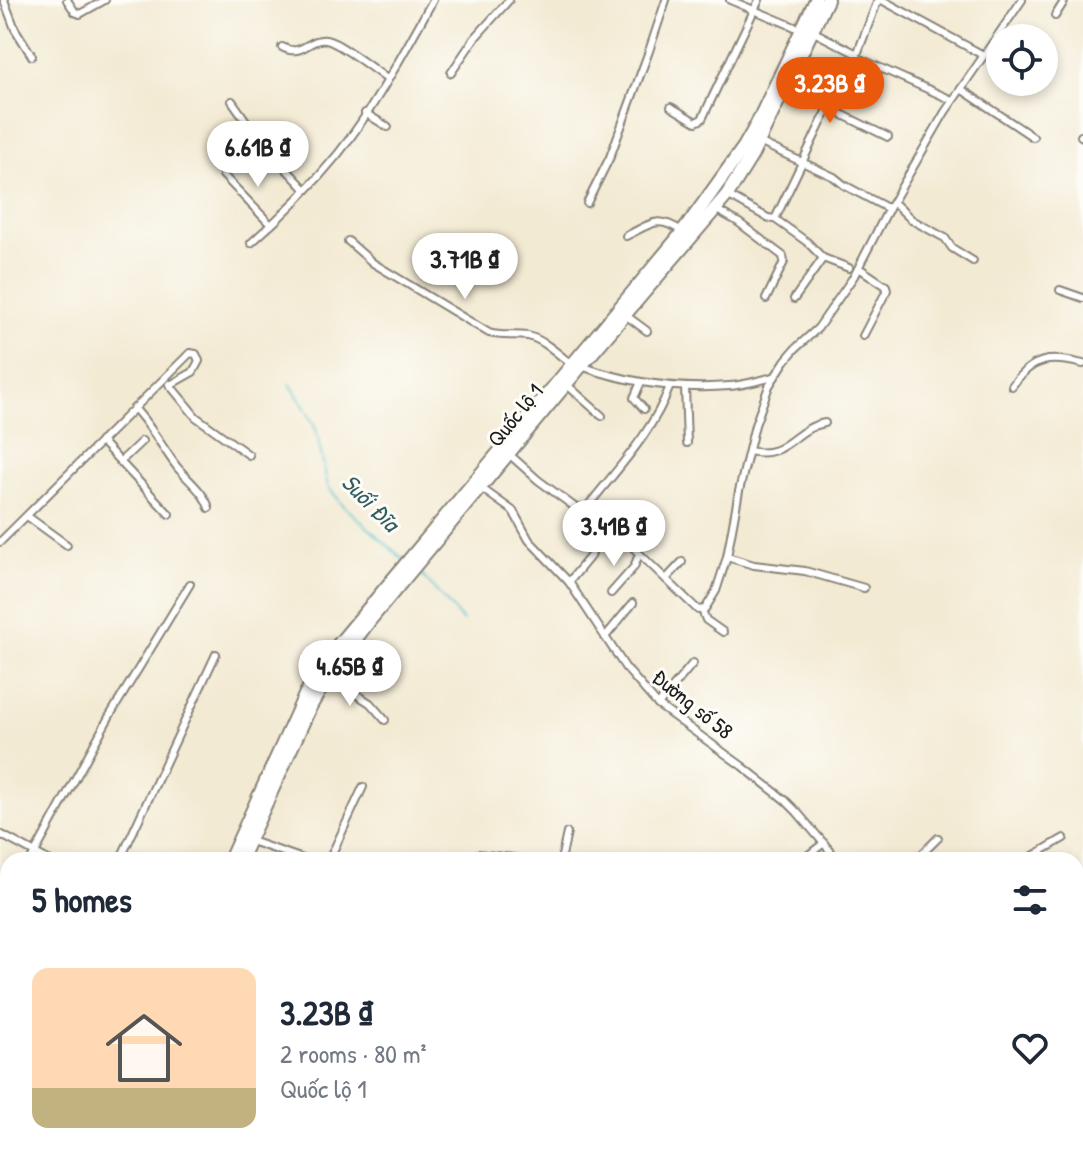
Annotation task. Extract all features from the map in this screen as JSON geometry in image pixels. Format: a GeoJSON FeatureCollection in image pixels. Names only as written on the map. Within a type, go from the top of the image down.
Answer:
{"type":"FeatureCollection","features":[{"type":"Feature","properties":{"kind":"highway","name":"Quốc lộ 1"},"geometry":{"type":"LineString","coordinates":[[416,557],[481,488],[566,384],[576,365],[727,195],[759,142],[786,87],[816,0]]}},
{"type":"Feature","properties":{"kind":"highway","name":"Quốc lộ 1"},"geometry":{"type":"LineString","coordinates":[[243,852],[310,707],[328,676],[404,572],[683,232],[744,147],[827,0]]}},
{"type":"Feature","properties":{"kind":"highway","name":"Quốc lộ 1"},"geometry":{"type":"LineString","coordinates":[[234,852],[306,693],[334,650],[404,572]]}},
{"type":"Feature","properties":{"kind":"street"},"geometry":{"type":"LineString","coordinates":[[4,0],[15,29],[32,56]]}},
{"type":"Feature","properties":{"kind":"street"},"geometry":{"type":"LineString","coordinates":[[67,0],[80,14],[105,0]]}},
{"type":"Feature","properties":{"kind":"street"},"geometry":{"type":"LineString","coordinates":[[251,243],[306,190],[339,152],[387,79],[433,0]]}},
{"type":"Feature","properties":{"kind":"street"},"geometry":{"type":"LineString","coordinates":[[451,73],[474,39],[509,0]]}},
{"type":"Feature","properties":{"kind":"street"},"geometry":{"type":"LineString","coordinates":[[587,203],[610,157],[666,0]]}},
{"type":"Feature","properties":{"kind":"street"},"geometry":{"type":"LineString","coordinates":[[730,0],[807,31],[952,100]]}},
{"type":"Feature","properties":{"kind":"street"},"geometry":{"type":"LineString","coordinates":[[671,107],[696,122],[702,119],[759,0]]}},
{"type":"Feature","properties":{"kind":"street"},"geometry":{"type":"LineString","coordinates":[[775,219],[856,56],[880,0],[983,55]]}},
{"type":"Feature","properties":{"kind":"street"},"geometry":{"type":"LineString","coordinates":[[702,610],[716,591],[727,557],[749,451],[762,403],[774,377],[795,349],[818,328],[859,268],[952,100],[1022,0]]}},
{"type":"Feature","properties":{"kind":"street"},"geometry":{"type":"LineString","coordinates":[[1055,16],[1065,0]]}},
{"type":"Feature","properties":{"kind":"street"},"geometry":{"type":"LineString","coordinates":[[282,47],[294,51],[320,40],[332,42],[387,79]]}},
{"type":"Feature","properties":{"kind":"street"},"geometry":{"type":"LineString","coordinates":[[786,87],[888,137]]}},
{"type":"Feature","properties":{"kind":"street"},"geometry":{"type":"LineString","coordinates":[[961,89],[1033,137]]}},
{"type":"Feature","properties":{"kind":"street"},"geometry":{"type":"LineString","coordinates":[[232,101],[264,145],[306,190]]}},
{"type":"Feature","properties":{"kind":"street"},"geometry":{"type":"LineString","coordinates":[[365,113],[388,127]]}},
{"type":"Feature","properties":{"kind":"street"},"geometry":{"type":"LineString","coordinates":[[264,145],[280,129]]}},
{"type":"Feature","properties":{"kind":"street"},"geometry":{"type":"LineString","coordinates":[[759,142],[891,206],[945,238],[952,248],[973,261]]}},
{"type":"Feature","properties":{"kind":"street"},"geometry":{"type":"LineString","coordinates":[[223,175],[271,225]]}},
{"type":"Feature","properties":{"kind":"street"},"geometry":{"type":"LineString","coordinates":[[727,195],[775,219],[823,258],[849,268]]}},
{"type":"Feature","properties":{"kind":"street"},"geometry":{"type":"LineString","coordinates":[[715,209],[783,256],[784,262],[766,299]]}},
{"type":"Feature","properties":{"kind":"street"},"geometry":{"type":"LineString","coordinates":[[626,236],[662,221],[683,232]]}},
{"type":"Feature","properties":{"kind":"street"},"geometry":{"type":"LineString","coordinates":[[348,241],[373,263],[489,333],[536,339],[576,365],[611,376],[685,387],[733,386],[774,377]]}},
{"type":"Feature","properties":{"kind":"street"},"geometry":{"type":"LineString","coordinates":[[794,299],[823,258]]}},
{"type":"Feature","properties":{"kind":"street"},"geometry":{"type":"LineString","coordinates":[[859,268],[886,286],[887,290],[863,336]]}},
{"type":"Feature","properties":{"kind":"street"},"geometry":{"type":"LineString","coordinates":[[1060,290],[1083,298]]}},
{"type":"Feature","properties":{"kind":"street"},"geometry":{"type":"LineString","coordinates":[[624,314],[647,331]]}},
{"type":"Feature","properties":{"kind":"street"},"geometry":{"type":"LineString","coordinates":[[0,542],[190,353],[198,357],[193,372],[170,385]]}},
{"type":"Feature","properties":{"kind":"street"},"geometry":{"type":"LineString","coordinates":[[1012,386],[1022,372],[1032,365],[1057,359],[1083,364]]}},
{"type":"Feature","properties":{"kind":"street"},"geometry":{"type":"LineString","coordinates":[[164,378],[196,417],[249,455]]}},
{"type":"Feature","properties":{"kind":"street"},"geometry":{"type":"LineString","coordinates":[[641,382],[634,398],[644,409]]}},
{"type":"Feature","properties":{"kind":"street"},"geometry":{"type":"LineString","coordinates":[[566,384],[602,416]]}},
{"type":"Feature","properties":{"kind":"street"},"geometry":{"type":"LineString","coordinates":[[509,454],[576,508],[584,509],[642,438],[670,386]]}},
{"type":"Feature","properties":{"kind":"street"},"geometry":{"type":"LineString","coordinates":[[685,387],[687,443]]}},
{"type":"Feature","properties":{"kind":"street"},"geometry":{"type":"LineString","coordinates":[[134,408],[209,508]]}},
{"type":"Feature","properties":{"kind":"street"},"geometry":{"type":"LineString","coordinates":[[749,451],[771,453],[795,440],[804,430],[825,423]]}},
{"type":"Feature","properties":{"kind":"street"},"geometry":{"type":"LineString","coordinates":[[101,441],[169,514]]}},
{"type":"Feature","properties":{"kind":"street"},"geometry":{"type":"LineString","coordinates":[[121,461],[142,441]]}},
{"type":"Feature","properties":{"kind":"street","name":"Đường số 58"},"geometry":{"type":"LineString","coordinates":[[481,488],[513,511],[529,540],[569,582],[635,679],[658,705],[785,800],[831,852]]}},
{"type":"Feature","properties":{"kind":"street"},"geometry":{"type":"LineString","coordinates":[[588,506],[698,610],[702,610]]}},
{"type":"Feature","properties":{"kind":"street"},"geometry":{"type":"LineString","coordinates":[[27,516],[67,545]]}},
{"type":"Feature","properties":{"kind":"street"},"geometry":{"type":"LineString","coordinates":[[569,582],[592,554],[588,547],[590,543],[609,523]]}},
{"type":"Feature","properties":{"kind":"street"},"geometry":{"type":"LineString","coordinates":[[611,593],[634,567],[639,554]]}},
{"type":"Feature","properties":{"kind":"street"},"geometry":{"type":"LineString","coordinates":[[727,557],[754,565],[805,571],[864,588]]}},
{"type":"Feature","properties":{"kind":"street"},"geometry":{"type":"LineString","coordinates":[[666,579],[682,562]]}},
{"type":"Feature","properties":{"kind":"street"},"geometry":{"type":"LineString","coordinates":[[35,852],[109,717],[190,584]]}},
{"type":"Feature","properties":{"kind":"street"},"geometry":{"type":"LineString","coordinates":[[605,637],[633,603]]}},
{"type":"Feature","properties":{"kind":"street"},"geometry":{"type":"LineString","coordinates":[[702,610],[706,620],[723,632]]}},
{"type":"Feature","properties":{"kind":"street"},"geometry":{"type":"LineString","coordinates":[[124,852],[216,654]]}},
{"type":"Feature","properties":{"kind":"street"},"geometry":{"type":"LineString","coordinates":[[658,705],[693,663]]}},
{"type":"Feature","properties":{"kind":"street"},"geometry":{"type":"LineString","coordinates":[[328,676],[370,703],[385,720]]}},
{"type":"Feature","properties":{"kind":"street"},"geometry":{"type":"LineString","coordinates":[[333,852],[363,787]]}},
{"type":"Feature","properties":{"kind":"street"},"geometry":{"type":"LineString","coordinates":[[563,852],[567,833]]}},
{"type":"Feature","properties":{"kind":"street"},"geometry":{"type":"LineString","coordinates":[[0,834],[27,852]]}},
{"type":"Feature","properties":{"kind":"street"},"geometry":{"type":"LineString","coordinates":[[924,852],[938,838]]}},
{"type":"Feature","properties":{"kind":"street"},"geometry":{"type":"LineString","coordinates":[[1040,852],[1064,838]]}},
{"type":"Feature","properties":{"kind":"street"},"geometry":{"type":"LineString","coordinates":[[248,840],[283,852]]}},
{"type":"Feature","properties":{"kind":"street"},"geometry":{"type":"LineString","coordinates":[[812,852],[824,843]]}},
{"type":"Feature","properties":{"kind":"waterway","name":"Suối Đĩa"},"geometry":{"type":"LineString","coordinates":[[290,384],[316,429],[328,487],[344,506],[404,560]]}},
{"type":"Feature","properties":{"kind":"waterway","name":"Suối Đĩa"},"geometry":{"type":"LineString","coordinates":[[419,572],[463,621]]}}]}
